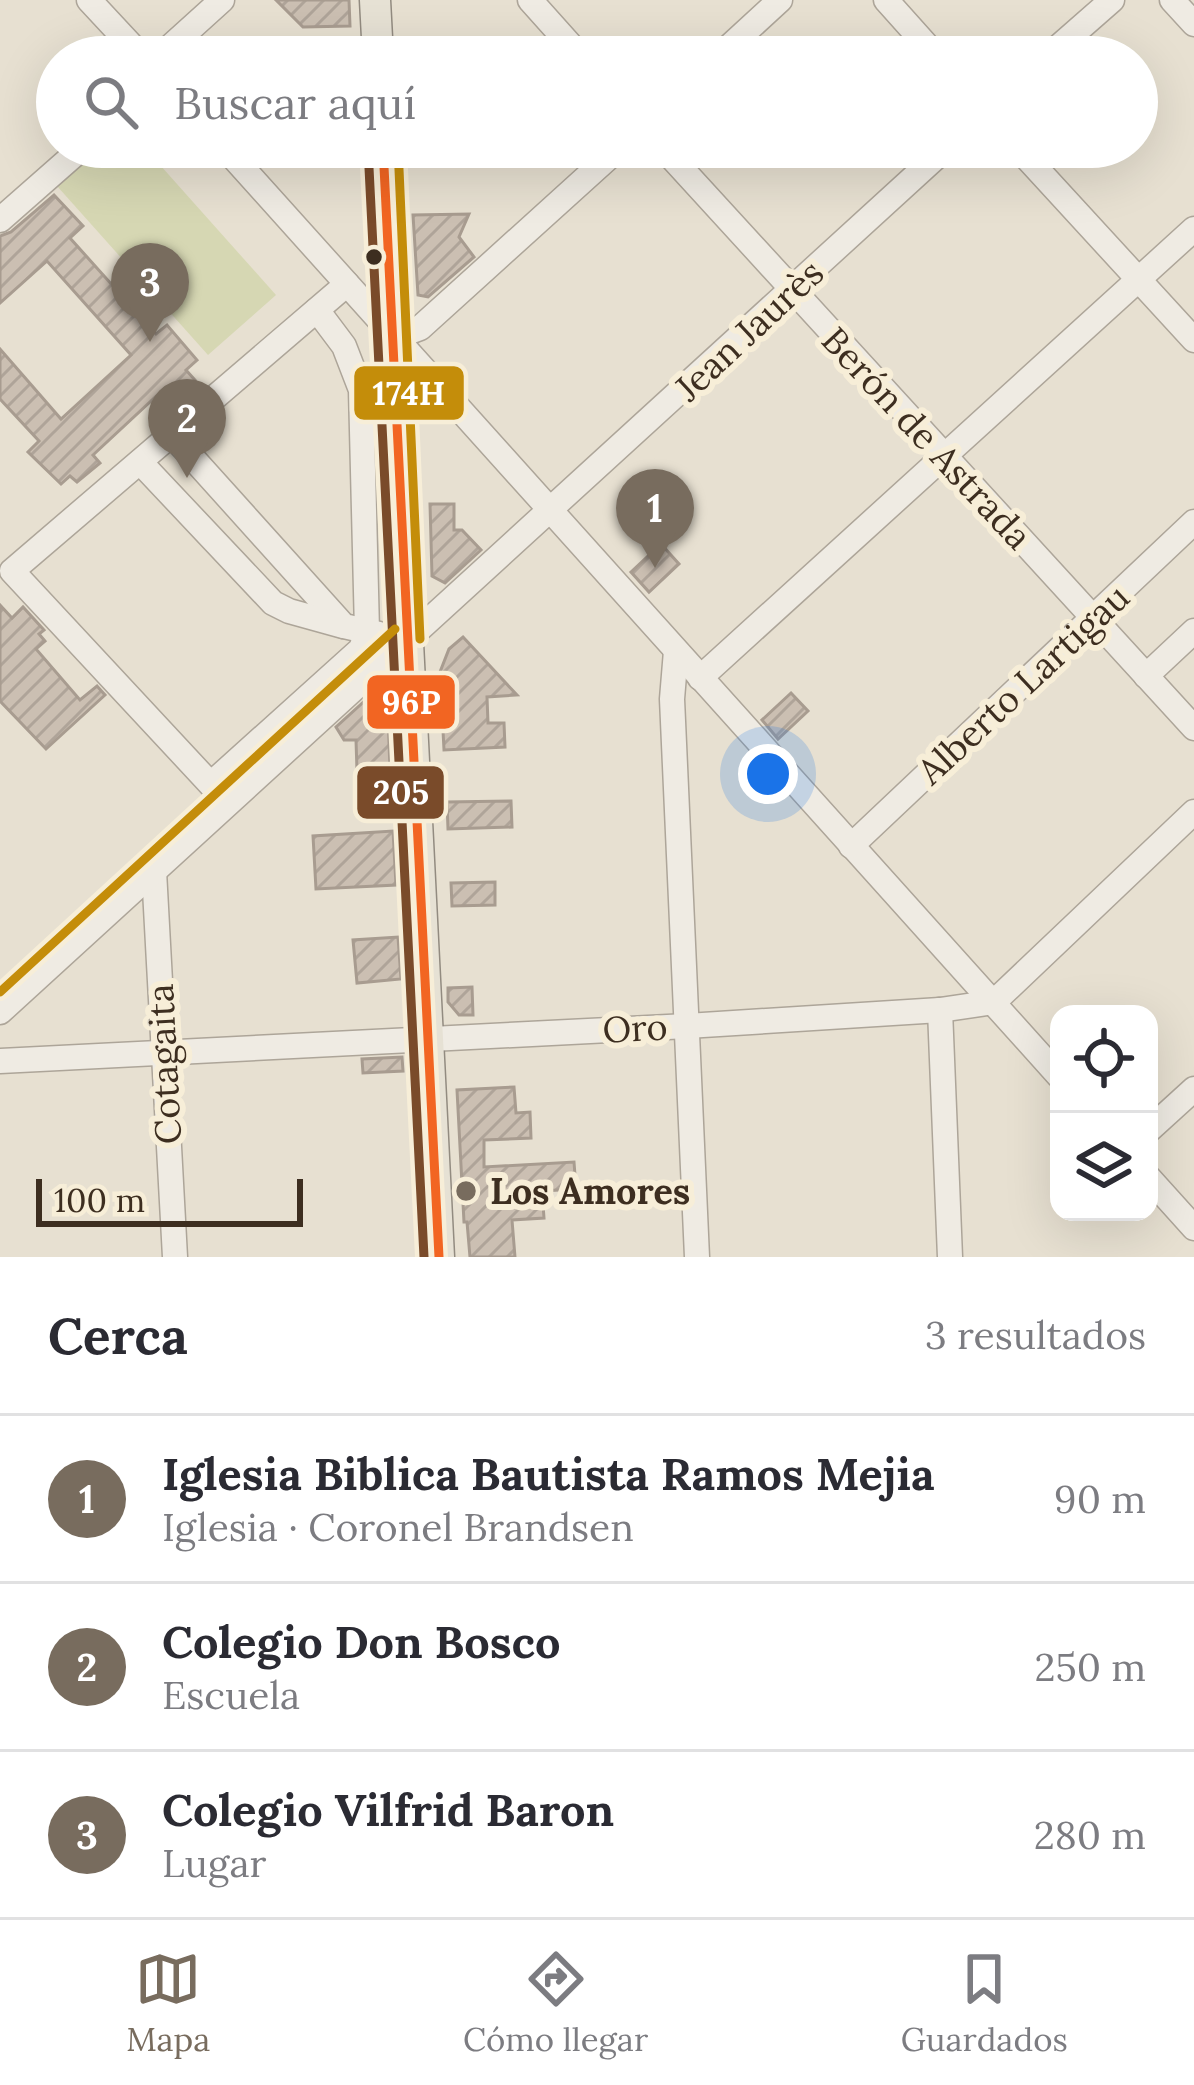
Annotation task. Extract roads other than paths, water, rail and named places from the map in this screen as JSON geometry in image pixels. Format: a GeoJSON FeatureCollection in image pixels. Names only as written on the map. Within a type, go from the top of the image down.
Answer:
{"type":"FeatureCollection","features":[{"type":"Feature","properties":{"kind":"main road"},"geometry":{"type":"LineString","coordinates":[[375,0],[377,36]]}},
{"type":"Feature","properties":{"kind":"main road"},"geometry":{"type":"LineString","coordinates":[[384,168],[393,338],[373,633],[428,1038],[439,1257]]}},
{"type":"Feature","properties":{"kind":"street"},"geometry":{"type":"LineString","coordinates":[[89,0],[122,36]]}},
{"type":"Feature","properties":{"kind":"street"},"geometry":{"type":"LineString","coordinates":[[182,36],[222,0]]}},
{"type":"Feature","properties":{"kind":"street"},"geometry":{"type":"LineString","coordinates":[[530,0],[562,36]]}},
{"type":"Feature","properties":{"kind":"street"},"geometry":{"type":"LineString","coordinates":[[741,36],[780,0]]}},
{"type":"Feature","properties":{"kind":"street"},"geometry":{"type":"LineString","coordinates":[[886,0],[918,36]]}},
{"type":"Feature","properties":{"kind":"street"},"geometry":{"type":"LineString","coordinates":[[1071,36],[1112,0]]}},
{"type":"Feature","properties":{"kind":"street"},"geometry":{"type":"LineString","coordinates":[[1172,0],[1194,24]]}},
{"type":"Feature","properties":{"kind":"street"},"geometry":{"type":"LineString","coordinates":[[0,220],[58,168]]}},
{"type":"Feature","properties":{"kind":"street"},"geometry":{"type":"LineString","coordinates":[[243,168],[1050,1066]]}},
{"type":"Feature","properties":{"kind":"street"},"geometry":{"type":"LineString","coordinates":[[393,338],[420,328],[597,168]]}},
{"type":"Feature","properties":{"kind":"street","name":"Berón de Astrada"},"geometry":{"type":"LineString","coordinates":[[681,168],[1194,728]]}},
{"type":"Feature","properties":{"kind":"street","name":"Jean Jaurès"},"geometry":{"type":"LineString","coordinates":[[373,633],[550,513],[924,168]]}},
{"type":"Feature","properties":{"kind":"street"},"geometry":{"type":"LineString","coordinates":[[1036,168],[1194,340]]}},
{"type":"Feature","properties":{"kind":"street"},"geometry":{"type":"LineString","coordinates":[[700,678],[1194,229]]}},
{"type":"Feature","properties":{"kind":"street"},"geometry":{"type":"LineString","coordinates":[[219,794],[12,571],[347,284]]}},
{"type":"Feature","properties":{"kind":"street"},"geometry":{"type":"LineString","coordinates":[[219,794],[373,633],[361,390],[354,364],[317,310]]}},
{"type":"Feature","properties":{"kind":"street"},"geometry":{"type":"LineString","coordinates":[[172,434],[373,633]]}},
{"type":"Feature","properties":{"kind":"street"},"geometry":{"type":"LineString","coordinates":[[140,462],[273,603],[373,633]]}},
{"type":"Feature","properties":{"kind":"street","name":"Alberto Lartigau"},"geometry":{"type":"LineString","coordinates":[[850,846],[1194,522]]}},
{"type":"Feature","properties":{"kind":"street"},"geometry":{"type":"LineString","coordinates":[[1146,676],[1194,631]]}},
{"type":"Feature","properties":{"kind":"street"},"geometry":{"type":"LineString","coordinates":[[0,1012],[154,871],[219,794],[373,633]]}},
{"type":"Feature","properties":{"kind":"street"},"geometry":{"type":"LineString","coordinates":[[676,651],[672,699],[697,1257]]}},
{"type":"Feature","properties":{"kind":"street"},"geometry":{"type":"LineString","coordinates":[[994,1002],[1194,812]]}},
{"type":"Feature","properties":{"kind":"street","name":"Cotagaita"},"geometry":{"type":"LineString","coordinates":[[154,871],[175,1257]]}},
{"type":"Feature","properties":{"kind":"street","name":"Oro"},"geometry":{"type":"LineString","coordinates":[[0,1061],[687,1026],[940,1010],[994,1002]]}},
{"type":"Feature","properties":{"kind":"street"},"geometry":{"type":"LineString","coordinates":[[940,1010],[950,1257]]}},
{"type":"Feature","properties":{"kind":"street"},"geometry":{"type":"LineString","coordinates":[[1158,1122],[1194,1089]]}},
{"type":"Feature","properties":{"kind":"street"},"geometry":{"type":"LineString","coordinates":[[1158,1188],[1194,1228]]}},
{"type":"Feature","properties":{"kind":"place","name":"Colegio Vilfrid Baron"},"geometry":{"type":"Point","coordinates":[150,342]}},
{"type":"Feature","properties":{"kind":"place","name":"Colegio Don Bosco"},"geometry":{"type":"Point","coordinates":[187,478]}},
{"type":"Feature","properties":{"kind":"place","name":"Iglesia Biblica Bautista Ramos Mejia"},"geometry":{"type":"Point","coordinates":[655,568]}},
{"type":"Feature","properties":{"kind":"place","name":"Los Amores"},"geometry":{"type":"Point","coordinates":[466,1191]}}]}
